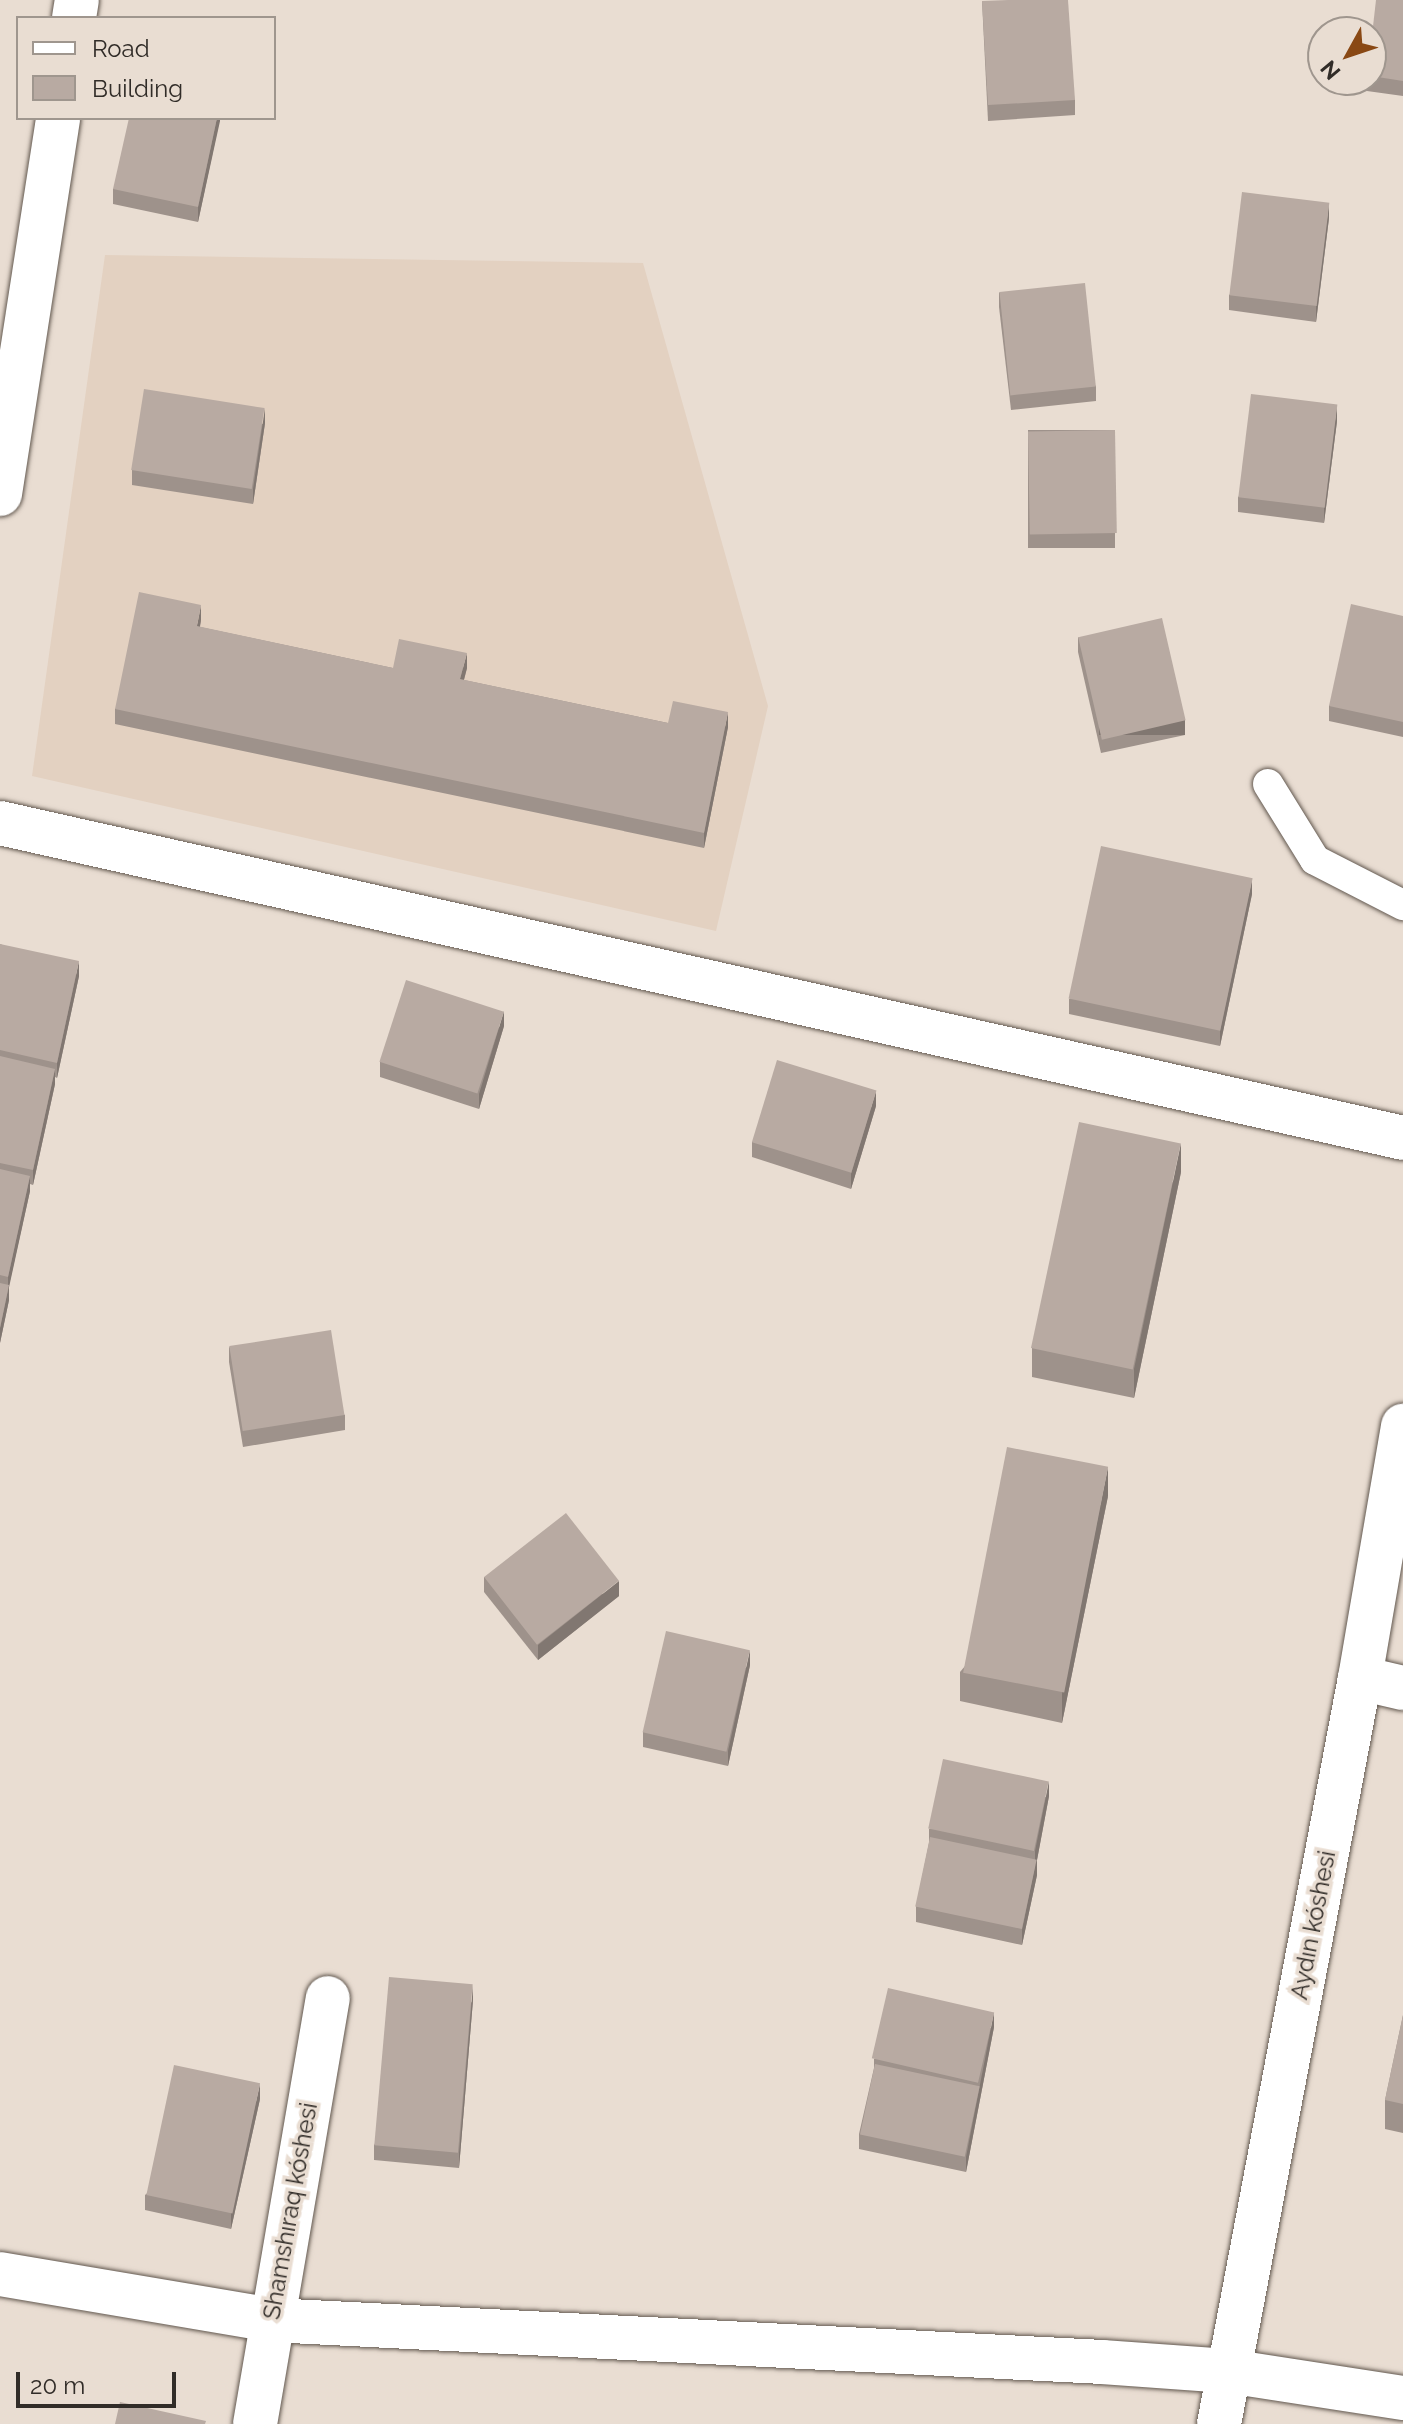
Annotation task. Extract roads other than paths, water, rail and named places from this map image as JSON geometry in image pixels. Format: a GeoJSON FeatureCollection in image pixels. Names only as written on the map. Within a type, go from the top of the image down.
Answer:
{"type":"FeatureCollection","features":[{"type":"Feature","properties":{"kind":"street"},"geometry":{"type":"LineString","coordinates":[[0,494],[58,120]]}},
{"type":"Feature","properties":{"kind":"street"},"geometry":{"type":"LineString","coordinates":[[0,823],[1403,1138]]}},
{"type":"Feature","properties":{"kind":"street","name":"Aydın kóshesi"},"geometry":{"type":"LineString","coordinates":[[1219,2424],[1360,1678],[1403,1426]]}},
{"type":"Feature","properties":{"kind":"street"},"geometry":{"type":"LineString","coordinates":[[1360,1678],[1403,1688]]}},
{"type":"Feature","properties":{"kind":"street","name":"Shamshıraq kóshesi"},"geometry":{"type":"LineString","coordinates":[[255,2424],[328,1998]]}},
{"type":"Feature","properties":{"kind":"street"},"geometry":{"type":"LineString","coordinates":[[0,2274],[271,2320],[1228,2371],[1403,2398]]}},
{"type":"Feature","properties":{"kind":"lane"},"geometry":{"type":"LineString","coordinates":[[1268,784],[1315,860],[1403,905]]}}]}
